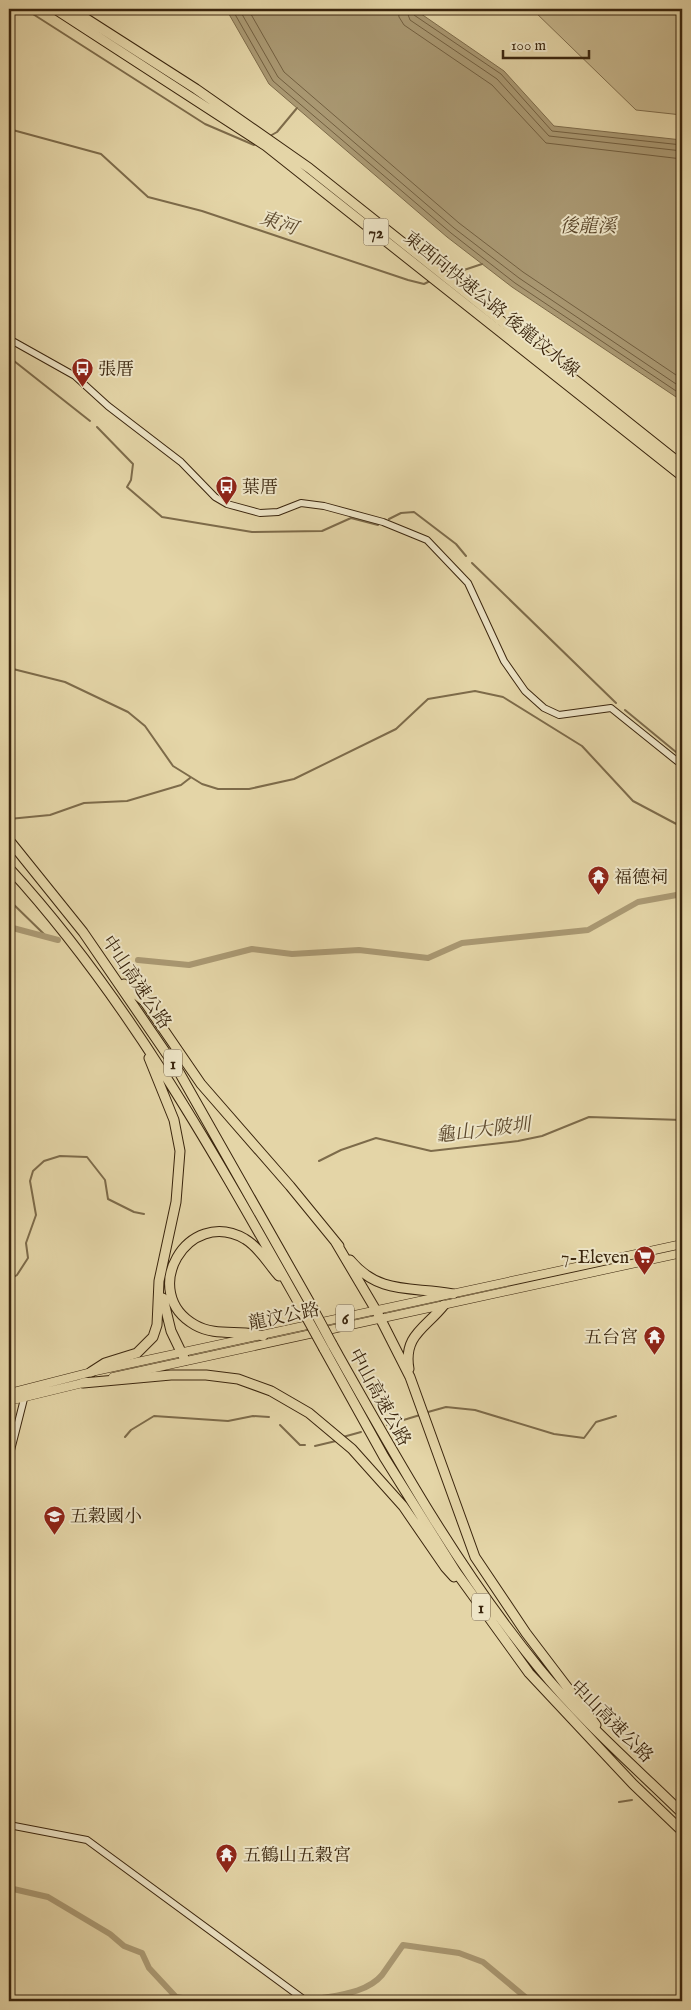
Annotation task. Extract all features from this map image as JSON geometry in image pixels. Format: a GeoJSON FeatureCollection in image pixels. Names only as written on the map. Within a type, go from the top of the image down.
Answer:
{"type":"FeatureCollection","features":[{"type":"Feature","properties":{"kind":"highway","name":"東西向快速公路 後龍汶水線"},"geometry":{"type":"LineString","coordinates":[[55,9],[191,96],[282,158],[682,476]]}},
{"type":"Feature","properties":{"kind":"highway","name":"東西向快速公路 後龍汶水線"},"geometry":{"type":"LineString","coordinates":[[71,9],[196,89],[310,168],[682,465]]}},
{"type":"Feature","properties":{"kind":"highway","name":"中山高速公路"},"geometry":{"type":"LineString","coordinates":[[9,840],[83,932],[115,976],[179,1072],[426,1510],[499,1617],[539,1669],[584,1719],[682,1813]]}},
{"type":"Feature","properties":{"kind":"highway","name":"中山高速公路"},"geometry":{"type":"LineString","coordinates":[[9,868],[61,927],[136,1031],[248,1212],[384,1457],[474,1598],[529,1673],[633,1784],[682,1831]]}},
{"type":"Feature","properties":{"kind":"highway"},"geometry":{"type":"LineString","coordinates":[[115,976],[144,1001],[200,1084],[363,1272],[385,1285],[410,1291],[435,1291],[453,1294]]}},
{"type":"Feature","properties":{"kind":"highway"},"geometry":{"type":"LineString","coordinates":[[92,1372],[105,1363],[137,1353],[153,1337],[158,1325],[159,1281],[176,1202],[180,1152],[174,1120],[136,1031]]}},
{"type":"Feature","properties":{"kind":"highway"},"geometry":{"type":"LineString","coordinates":[[263,1336],[248,1331],[218,1332],[205,1330],[182,1315],[177,1308],[170,1287],[170,1274],[175,1261],[184,1248],[197,1238],[215,1232],[228,1233],[247,1240],[288,1284]]}},
{"type":"Feature","properties":{"kind":"highway"},"geometry":{"type":"LineString","coordinates":[[335,1241],[379,1316],[410,1377],[432,1431],[463,1527],[475,1557],[526,1633],[606,1739]]}},
{"type":"Feature","properties":{"kind":"highway"},"geometry":{"type":"LineString","coordinates":[[159,1281],[171,1332],[183,1356]]}},
{"type":"Feature","properties":{"kind":"highway"},"geometry":{"type":"LineString","coordinates":[[410,1377],[408,1361],[412,1339],[419,1329],[444,1305]]}},
{"type":"Feature","properties":{"kind":"highway"},"geometry":{"type":"LineString","coordinates":[[83,1383],[171,1375],[206,1375],[238,1379],[271,1391],[309,1414],[352,1449],[403,1506],[445,1567],[474,1598]]}},
{"type":"Feature","properties":{"kind":"main road","name":"龍汶公路"},"geometry":{"type":"LineString","coordinates":[[9,1393],[92,1372],[183,1356],[379,1316],[453,1294],[682,1244]]}},
{"type":"Feature","properties":{"kind":"main road","name":"龍汶公路"},"geometry":{"type":"LineString","coordinates":[[9,1401],[24,1396],[66,1388],[263,1336],[444,1305],[682,1253]]}},
{"type":"Feature","properties":{"kind":"main road"},"geometry":{"type":"LineString","coordinates":[[65,1378],[66,1388]]}},
{"type":"Feature","properties":{"kind":"street"},"geometry":{"type":"LineString","coordinates":[[9,339],[75,376],[108,406],[181,462],[215,497],[227,504],[260,513],[278,512],[302,503],[324,506],[383,522],[427,540],[468,583],[504,661],[525,691],[544,708],[559,715],[611,708],[682,765]]}},
{"type":"Feature","properties":{"kind":"street"},"geometry":{"type":"LineString","coordinates":[[9,1458],[27,1387]]}},
{"type":"Feature","properties":{"kind":"street"},"geometry":{"type":"LineString","coordinates":[[9,1825],[87,1840],[306,2001]]}},
{"type":"Feature","properties":{"kind":"shaded area"},"geometry":{"type":"Polygon","coordinates":[[[532,9],[682,9],[682,115],[636,110],[532,9]]]}},
{"type":"Feature","properties":{"kind":"water","name":"後龍溪"},"geometry":{"type":"Polygon","coordinates":[[[226,9],[414,9],[504,71],[554,126],[682,140],[682,401],[512,287],[447,237],[269,84],[226,9]]]}},
{"type":"Feature","properties":{"kind":"waterway"},"geometry":{"type":"LineString","coordinates":[[25,9],[205,124],[254,145],[257,143]]}},
{"type":"Feature","properties":{"kind":"waterway"},"geometry":{"type":"LineString","coordinates":[[270,136],[277,132],[297,108]]}},
{"type":"Feature","properties":{"kind":"waterway","name":"東河"},"geometry":{"type":"LineString","coordinates":[[9,129],[101,154],[148,197],[202,211],[408,280],[424,284],[430,281]]}},
{"type":"Feature","properties":{"kind":"waterway","name":"東河"},"geometry":{"type":"LineString","coordinates":[[449,275],[482,264]]}},
{"type":"Feature","properties":{"kind":"waterway"},"geometry":{"type":"LineString","coordinates":[[9,357],[90,421]]}},
{"type":"Feature","properties":{"kind":"waterway"},"geometry":{"type":"LineString","coordinates":[[97,427],[133,464],[131,480],[127,487],[162,517],[252,532],[322,531],[351,518],[378,525]]}},
{"type":"Feature","properties":{"kind":"waterway"},"geometry":{"type":"LineString","coordinates":[[389,519],[401,513],[414,512],[456,544],[466,556]]}},
{"type":"Feature","properties":{"kind":"waterway"},"geometry":{"type":"LineString","coordinates":[[472,563],[616,703]]}},
{"type":"Feature","properties":{"kind":"waterway"},"geometry":{"type":"LineString","coordinates":[[9,668],[65,682],[128,712],[145,726],[173,766],[202,784],[218,789],[249,789],[294,779],[396,729],[428,699],[475,691],[503,697],[582,746],[633,801],[682,827]]}},
{"type":"Feature","properties":{"kind":"waterway"},"geometry":{"type":"LineString","coordinates":[[625,710],[682,757]]}},
{"type":"Feature","properties":{"kind":"waterway"},"geometry":{"type":"LineString","coordinates":[[9,819],[50,815],[84,803],[127,801],[181,785],[190,778]]}},
{"type":"Feature","properties":{"kind":"waterway"},"geometry":{"type":"LineString","coordinates":[[138,960],[189,965],[252,949],[292,954],[359,950],[428,958],[462,943],[588,930],[638,902],[682,894]]}},
{"type":"Feature","properties":{"kind":"waterway"},"geometry":{"type":"LineString","coordinates":[[9,900],[47,937]]}},
{"type":"Feature","properties":{"kind":"waterway"},"geometry":{"type":"LineString","coordinates":[[9,927],[58,940]]}},
{"type":"Feature","properties":{"kind":"waterway","name":"龜山大陂圳"},"geometry":{"type":"LineString","coordinates":[[319,1161],[341,1150],[376,1138],[431,1151],[518,1141],[542,1136],[589,1117],[682,1120]]}},
{"type":"Feature","properties":{"kind":"waterway","name":"龜山大陂圳"},"geometry":{"type":"LineString","coordinates":[[9,1280],[17,1275],[28,1258],[26,1243],[36,1215],[30,1181],[33,1171],[44,1161],[60,1156],[87,1157],[105,1180],[108,1199],[134,1212],[144,1214]]}},
{"type":"Feature","properties":{"kind":"waterway"},"geometry":{"type":"LineString","coordinates":[[428,1412],[446,1407],[475,1410],[554,1434],[584,1438],[596,1422],[616,1416]]}},
{"type":"Feature","properties":{"kind":"waterway"},"geometry":{"type":"LineString","coordinates":[[387,1425],[420,1415]]}},
{"type":"Feature","properties":{"kind":"waterway"},"geometry":{"type":"LineString","coordinates":[[125,1437],[131,1430],[154,1416],[228,1421],[253,1416],[269,1417]]}},
{"type":"Feature","properties":{"kind":"waterway"},"geometry":{"type":"LineString","coordinates":[[280,1425],[300,1445],[305,1445]]}},
{"type":"Feature","properties":{"kind":"waterway"},"geometry":{"type":"LineString","coordinates":[[343,1437],[361,1432]]}},
{"type":"Feature","properties":{"kind":"waterway"},"geometry":{"type":"LineString","coordinates":[[315,1446],[336,1441]]}},
{"type":"Feature","properties":{"kind":"waterway"},"geometry":{"type":"LineString","coordinates":[[619,1802],[632,1800]]}},
{"type":"Feature","properties":{"kind":"waterway"},"geometry":{"type":"LineString","coordinates":[[9,1888],[48,1897],[110,1934],[124,1946],[142,1953],[149,1968],[176,1997],[201,2001]]}},
{"type":"Feature","properties":{"kind":"waterway"},"geometry":{"type":"LineString","coordinates":[[312,2000],[350,1993],[368,1986],[382,1975],[403,1945],[459,1953],[483,1962],[530,2001]]}},
{"type":"Feature","properties":{"kind":"place","name":"張厝"},"geometry":{"type":"Point","coordinates":[82,388]}},
{"type":"Feature","properties":{"kind":"place","name":"葉厝"},"geometry":{"type":"Point","coordinates":[226,506]}},
{"type":"Feature","properties":{"kind":"place","name":"福德祠"},"geometry":{"type":"Point","coordinates":[598,896]}},
{"type":"Feature","properties":{"kind":"place","name":"7-Eleven"},"geometry":{"type":"Point","coordinates":[645,1276]}},
{"type":"Feature","properties":{"kind":"place","name":"五台宮"},"geometry":{"type":"Point","coordinates":[654,1356]}},
{"type":"Feature","properties":{"kind":"place","name":"五穀國小"},"geometry":{"type":"Point","coordinates":[54,1535]}},
{"type":"Feature","properties":{"kind":"place","name":"五鶴山五穀宮"},"geometry":{"type":"Point","coordinates":[227,1874]}}]}
